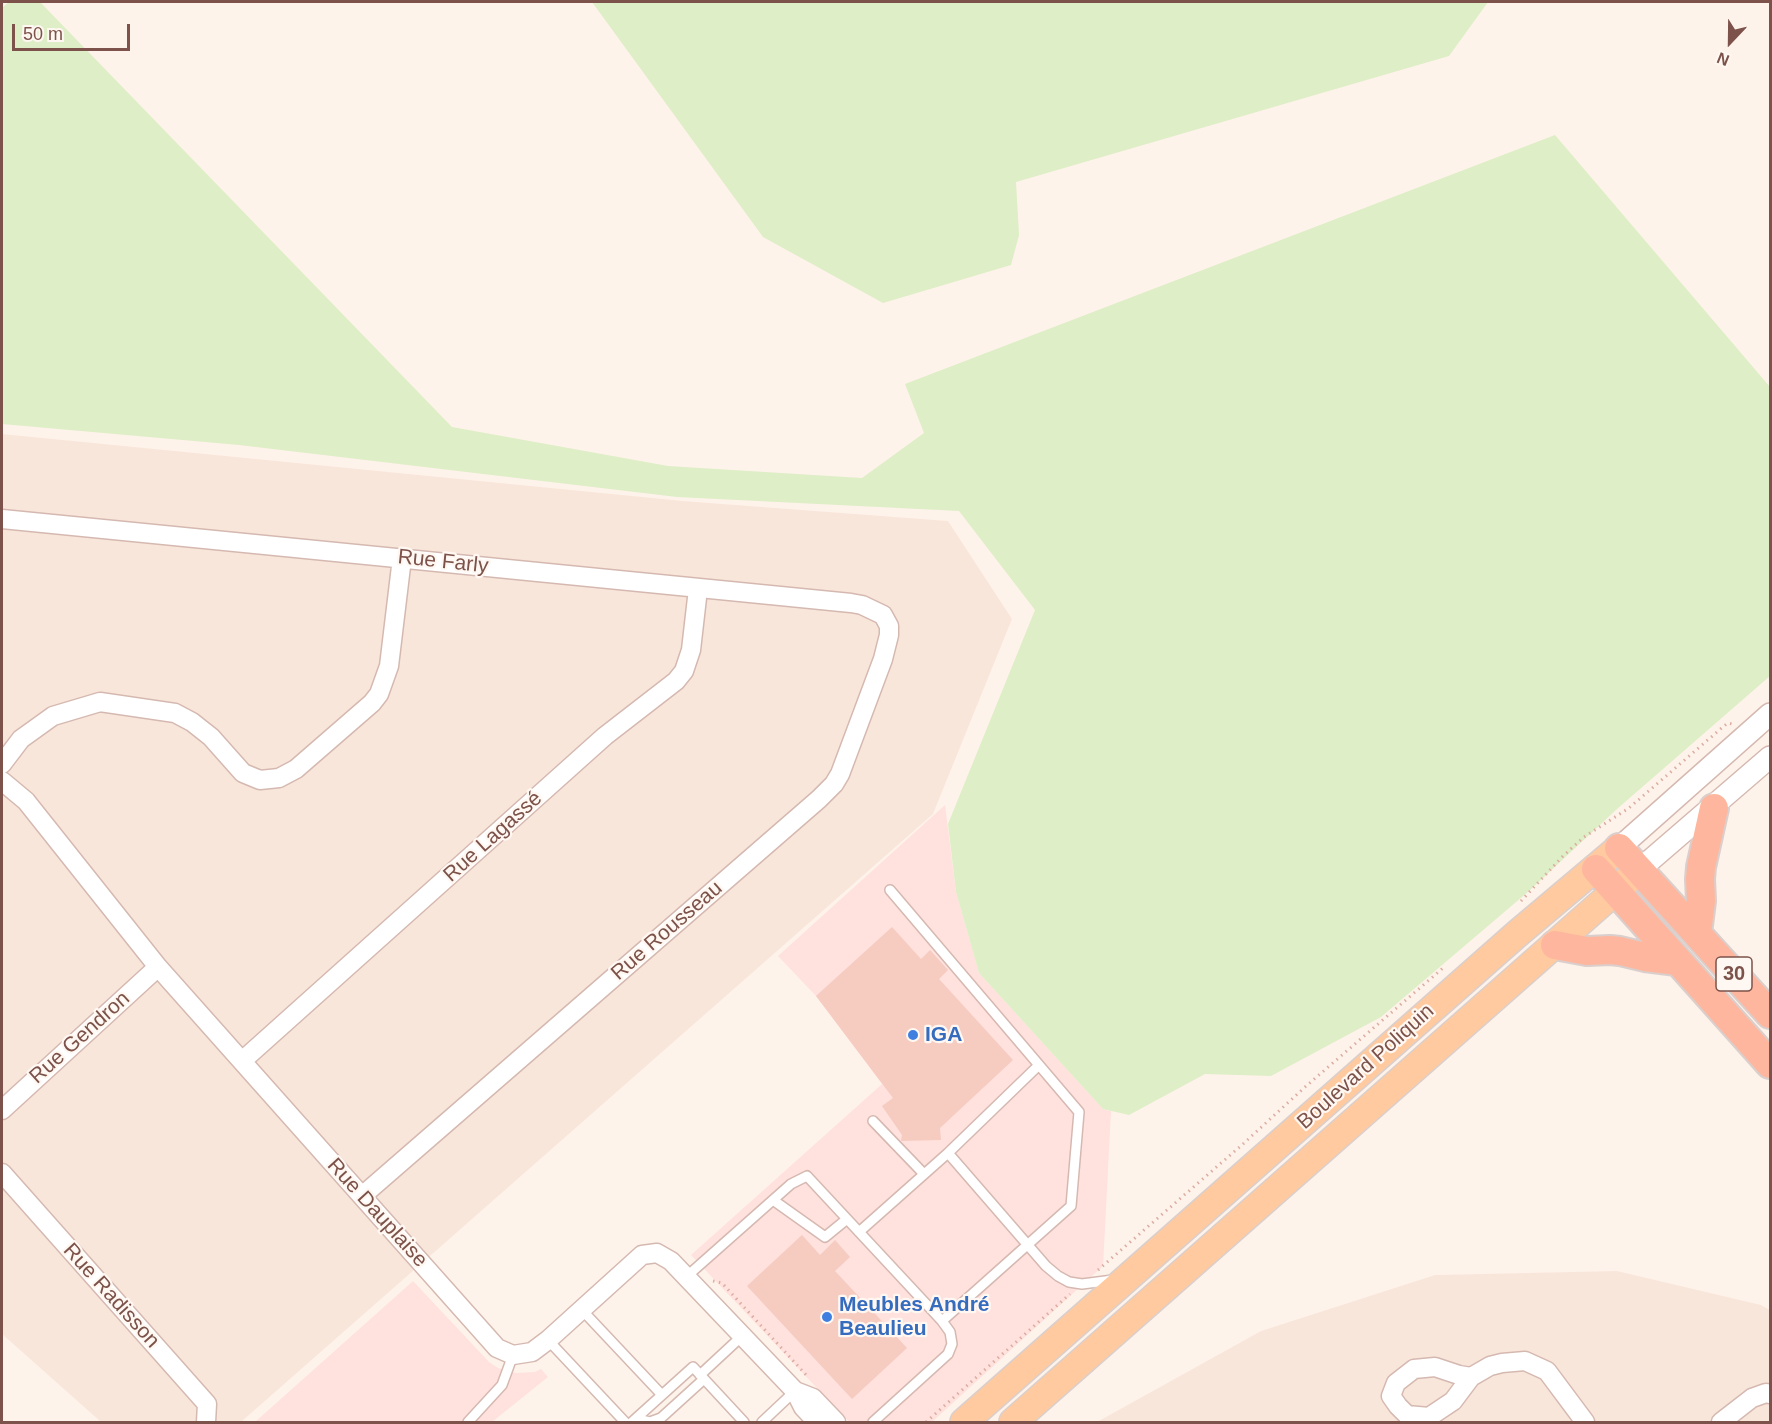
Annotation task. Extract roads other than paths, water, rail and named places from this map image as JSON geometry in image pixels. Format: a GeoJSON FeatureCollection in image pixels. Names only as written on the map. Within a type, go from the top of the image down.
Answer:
{"type":"FeatureCollection","features":[{"type":"Feature","properties":{"kind":"highway"},"geometry":{"type":"LineString","coordinates":[[1697,933],[1701,901],[1701,867],[1714,808]]}},
{"type":"Feature","properties":{"kind":"highway","name":"30"},"geometry":{"type":"LineString","coordinates":[[1619,848],[1770,1014]]}},
{"type":"Feature","properties":{"kind":"highway","name":"30"},"geometry":{"type":"LineString","coordinates":[[1596,868],[1770,1064]]}},
{"type":"Feature","properties":{"kind":"highway"},"geometry":{"type":"LineString","coordinates":[[1555,945],[1587,951],[1610,950],[1677,961]]}},
{"type":"Feature","properties":{"kind":"main road","name":"Boulevard Poliquin"},"geometry":{"type":"LineString","coordinates":[[964,1422],[1517,934],[1619,848]]}},
{"type":"Feature","properties":{"kind":"main road","name":"Boulevard Poliquin"},"geometry":{"type":"LineString","coordinates":[[1013,1422],[1640,870]]}},
{"type":"Feature","properties":{"kind":"street","name":"Rue Farly"},"geometry":{"type":"LineString","coordinates":[[2,519],[851,603],[862,605],[883,615]]}},
{"type":"Feature","properties":{"kind":"street"},"geometry":{"type":"LineString","coordinates":[[2,764],[21,739],[53,716],[100,702],[175,712],[211,737],[243,773],[260,780],[279,778],[296,770],[372,703],[379,694],[389,666],[402,558]]}},
{"type":"Feature","properties":{"kind":"street","name":"Rue Lagassé"},"geometry":{"type":"LineString","coordinates":[[242,1062],[605,736],[676,681],[684,670],[691,650],[698,589]]}},
{"type":"Feature","properties":{"kind":"street","name":"Rue Rousseau"},"geometry":{"type":"LineString","coordinates":[[362,1196],[834,784],[840,774],[887,647],[889,626],[883,615]]}},
{"type":"Feature","properties":{"kind":"street","name":"Boulevard Poliquin"},"geometry":{"type":"LineString","coordinates":[[1619,848],[1770,714]]}},
{"type":"Feature","properties":{"kind":"street","name":"Boulevard Poliquin"},"geometry":{"type":"LineString","coordinates":[[1640,870],[1770,758]]}},
{"type":"Feature","properties":{"kind":"street","name":"Rue Dauplaise"},"geometry":{"type":"LineString","coordinates":[[2,781],[26,801],[158,967],[497,1348],[513,1354]]}},
{"type":"Feature","properties":{"kind":"street","name":"Rue Gendron"},"geometry":{"type":"LineString","coordinates":[[2,1110],[158,967]]}},
{"type":"Feature","properties":{"kind":"street","name":"Rue Radisson"},"geometry":{"type":"LineString","coordinates":[[2,1173],[207,1404],[206,1422]]}},
{"type":"Feature","properties":{"kind":"street"},"geometry":{"type":"LineString","coordinates":[[513,1354],[531,1352],[548,1341],[642,1255],[657,1253],[671,1260],[795,1391],[803,1407],[817,1422]]}},
{"type":"Feature","properties":{"kind":"street"},"geometry":{"type":"LineString","coordinates":[[1471,1377],[1490,1366],[1502,1363],[1525,1361],[1534,1364],[1547,1371],[1585,1422]]}},
{"type":"Feature","properties":{"kind":"street"},"geometry":{"type":"LineString","coordinates":[[795,1391],[813,1398],[836,1422]]}},
{"type":"Feature","properties":{"kind":"street"},"geometry":{"type":"LineString","coordinates":[[1720,1422],[1752,1398],[1766,1393],[1770,1394]]}},
{"type":"Feature","properties":{"kind":"lane"},"geometry":{"type":"LineString","coordinates":[[890,890],[1079,1112],[1071,1206],[942,1321]]}},
{"type":"Feature","properties":{"kind":"lane"},"geometry":{"type":"LineString","coordinates":[[859,1232],[948,1153],[1039,1065]]}},
{"type":"Feature","properties":{"kind":"lane"},"geometry":{"type":"LineString","coordinates":[[873,1121],[924,1174]]}},
{"type":"Feature","properties":{"kind":"lane"},"geometry":{"type":"LineString","coordinates":[[948,1153],[1046,1266],[1058,1276],[1070,1282],[1082,1284],[1126,1278]]}},
{"type":"Feature","properties":{"kind":"lane"},"geometry":{"type":"LineString","coordinates":[[686,1277],[791,1184],[807,1176],[950,1332],[952,1344],[948,1354],[873,1422]]}},
{"type":"Feature","properties":{"kind":"lane"},"geometry":{"type":"LineString","coordinates":[[773,1200],[825,1237],[847,1219]]}},
{"type":"Feature","properties":{"kind":"lane"},"geometry":{"type":"LineString","coordinates":[[582,1310],[662,1395]]}},
{"type":"Feature","properties":{"kind":"lane"},"geometry":{"type":"LineString","coordinates":[[635,1421],[650,1422],[661,1418],[742,1336]]}},
{"type":"Feature","properties":{"kind":"lane"},"geometry":{"type":"LineString","coordinates":[[548,1341],[625,1422]]}},
{"type":"Feature","properties":{"kind":"lane"},"geometry":{"type":"LineString","coordinates":[[468,1422],[502,1385],[513,1354]]}},
{"type":"Feature","properties":{"kind":"lane"},"geometry":{"type":"LineString","coordinates":[[635,1421],[693,1367],[744,1422]]}},
{"type":"Feature","properties":{"kind":"lane"},"geometry":{"type":"LineString","coordinates":[[762,1422],[795,1391]]}},
{"type":"Feature","properties":{"kind":"place","name":"IGA"},"geometry":{"type":"Point","coordinates":[913,1035]}},
{"type":"Feature","properties":{"kind":"place","name":"Meubles André Beaulieu"},"geometry":{"type":"Point","coordinates":[827,1317]}}]}
